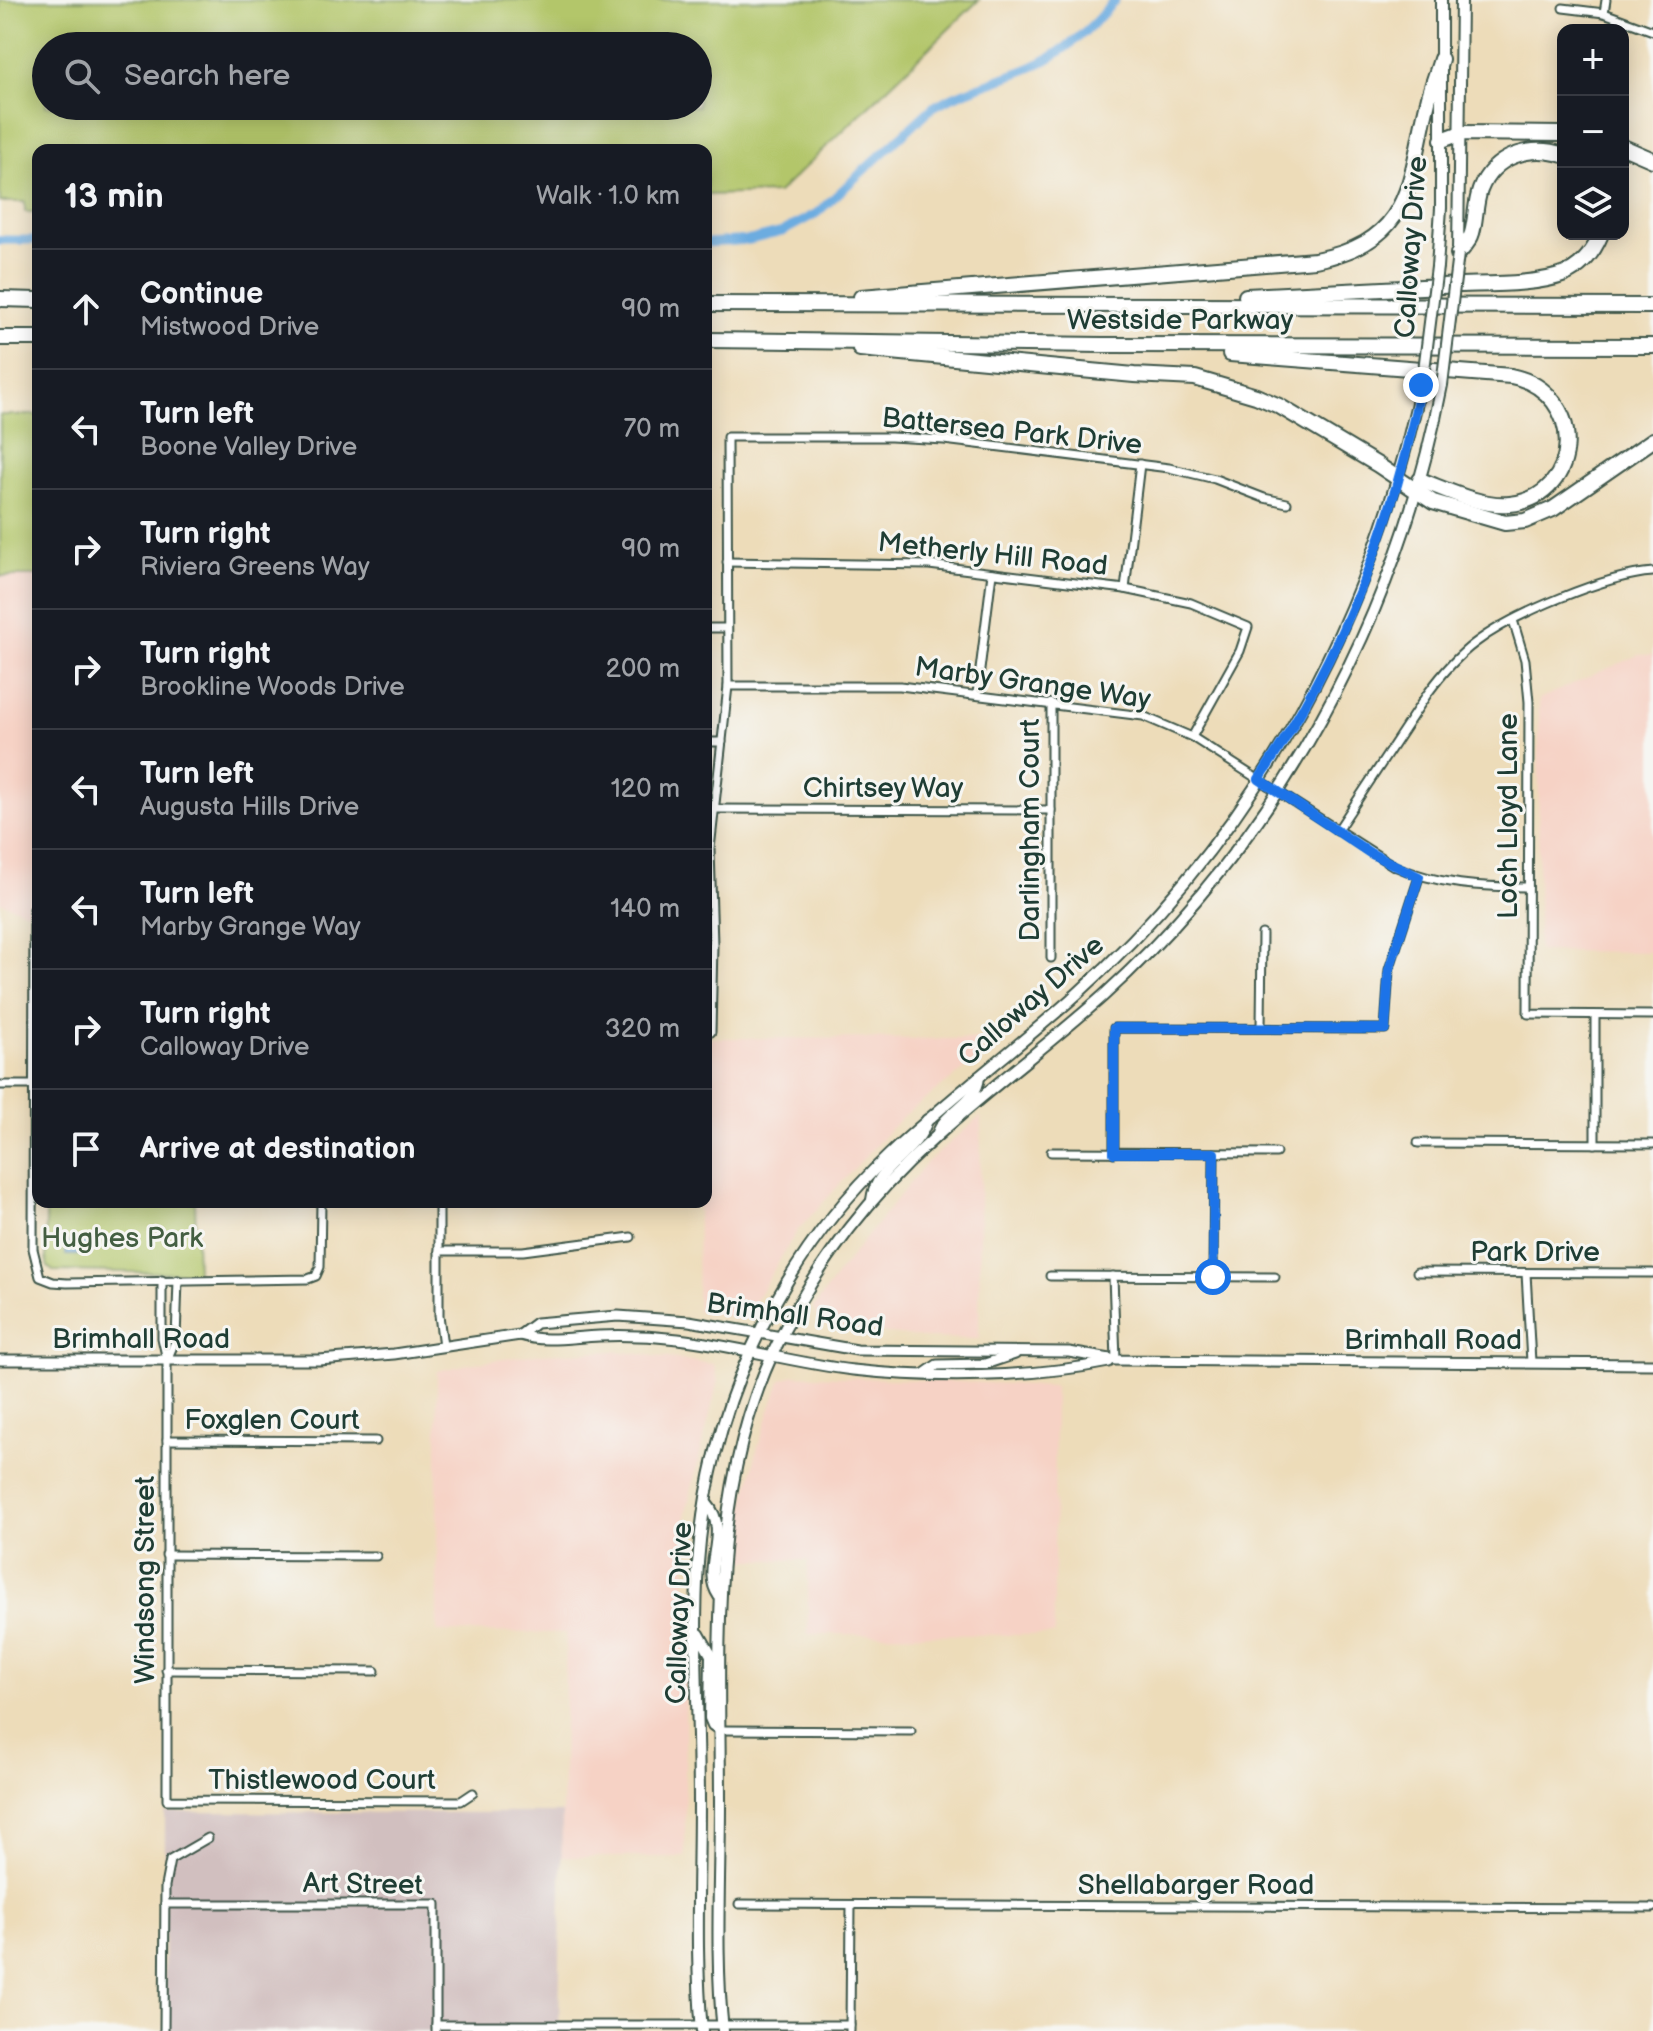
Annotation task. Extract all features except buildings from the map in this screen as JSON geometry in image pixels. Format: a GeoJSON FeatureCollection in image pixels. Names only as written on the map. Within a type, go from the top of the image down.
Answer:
{"type":"FeatureCollection","features":[{"type":"Feature","properties":{"kind":"highway"},"geometry":{"type":"LineString","coordinates":[[793,304],[1315,260],[1343,253],[1375,236],[1404,201],[1414,174],[1428,101],[1441,59]]}},
{"type":"Feature","properties":{"kind":"highway"},"geometry":{"type":"LineString","coordinates":[[1442,140],[1461,133],[1557,134]]}},
{"type":"Feature","properties":{"kind":"highway"},"geometry":{"type":"LineString","coordinates":[[1458,254],[1471,236],[1480,191],[1492,171],[1509,157],[1520,153],[1542,150],[1557,154]]}},
{"type":"Feature","properties":{"kind":"highway"},"geometry":{"type":"LineString","coordinates":[[1629,150],[1653,160]]}},
{"type":"Feature","properties":{"kind":"highway"},"geometry":{"type":"LineString","coordinates":[[1083,307],[1543,278],[1574,269],[1590,255],[1598,240]]}},
{"type":"Feature","properties":{"kind":"highway"},"geometry":{"type":"LineString","coordinates":[[0,299],[32,300]]}},
{"type":"Feature","properties":{"kind":"highway","name":"Westside Parkway"},"geometry":{"type":"LineString","coordinates":[[712,304],[1653,306]]}},
{"type":"Feature","properties":{"kind":"highway"},"geometry":{"type":"LineString","coordinates":[[0,338],[32,338]]}},
{"type":"Feature","properties":{"kind":"highway","name":"Westside Parkway"},"geometry":{"type":"LineString","coordinates":[[712,340],[1102,345],[1653,346]]}},
{"type":"Feature","properties":{"kind":"highway"},"geometry":{"type":"LineString","coordinates":[[804,340],[868,351],[1134,375],[1179,376],[1216,382],[1279,406],[1399,480],[1496,504],[1531,498],[1550,484],[1563,462],[1567,435],[1560,410],[1544,390],[1524,379],[1379,364],[1102,345]]}},
{"type":"Feature","properties":{"kind":"highway"},"geometry":{"type":"LineString","coordinates":[[1418,487],[1433,502],[1492,522],[1525,521],[1553,509],[1653,440]]}},
{"type":"Feature","properties":{"kind":"main road","name":"Calloway Drive"},"geometry":{"type":"LineString","coordinates":[[701,2028],[698,1562],[706,1503],[721,1434],[750,1352],[792,1273],[836,1212],[884,1159],[1079,993],[1134,939],[1197,866],[1259,779],[1304,705],[1340,637],[1399,480],[1421,385],[1437,267],[1441,208],[1441,0]]}},
{"type":"Feature","properties":{"kind":"main road","name":"Calloway Drive"},"geometry":{"type":"LineString","coordinates":[[722,2027],[720,1597],[730,1498],[744,1436],[772,1356],[822,1268],[872,1202],[936,1137],[1067,1027],[1141,959],[1223,868],[1278,794],[1329,707],[1392,565],[1436,419],[1458,254],[1461,0]]}},
{"type":"Feature","properties":{"kind":"main road"},"geometry":{"type":"LineString","coordinates":[[936,1137],[943,1121],[976,1091],[979,1077]]}},
{"type":"Feature","properties":{"kind":"main road"},"geometry":{"type":"LineString","coordinates":[[872,1202],[875,1185],[921,1138],[927,1120]]}},
{"type":"Feature","properties":{"kind":"main road"},"geometry":{"type":"LineString","coordinates":[[706,1503],[718,1520],[712,1586],[720,1597]]}},
{"type":"Feature","properties":{"kind":"main road"},"geometry":{"type":"LineString","coordinates":[[698,1632],[711,1655],[710,1718],[720,1730]]}},
{"type":"Feature","properties":{"kind":"street"},"geometry":{"type":"LineString","coordinates":[[1604,13],[1606,0]]}},
{"type":"Feature","properties":{"kind":"street"},"geometry":{"type":"LineString","coordinates":[[1563,8],[1604,13],[1653,31]]}},
{"type":"Feature","properties":{"kind":"street","name":"Battersea Park Drive"},"geometry":{"type":"LineString","coordinates":[[727,562],[727,437],[917,438],[1140,464],[1215,479],[1264,498],[1287,503]]}},
{"type":"Feature","properties":{"kind":"street"},"geometry":{"type":"LineString","coordinates":[[1125,589],[1140,464]]}},
{"type":"Feature","properties":{"kind":"street"},"geometry":{"type":"LineString","coordinates":[[712,830],[728,686],[727,562]]}},
{"type":"Feature","properties":{"kind":"street","name":"Metherly Hill Road"},"geometry":{"type":"LineString","coordinates":[[727,562],[890,563],[1125,589],[1191,603],[1248,627],[1229,672],[1192,737]]}},
{"type":"Feature","properties":{"kind":"street"},"geometry":{"type":"LineString","coordinates":[[1337,831],[1442,675],[1474,643],[1513,620],[1616,578],[1653,572]]}},
{"type":"Feature","properties":{"kind":"street"},"geometry":{"type":"LineString","coordinates":[[977,694],[992,573]]}},
{"type":"Feature","properties":{"kind":"street","name":"Loch Lloyd Lane"},"geometry":{"type":"LineString","coordinates":[[1513,620],[1523,650],[1528,681],[1528,1014],[1595,1015]]}},
{"type":"Feature","properties":{"kind":"street"},"geometry":{"type":"LineString","coordinates":[[712,628],[727,628]]}},
{"type":"Feature","properties":{"kind":"street","name":"Marby Grange Way"},"geometry":{"type":"LineString","coordinates":[[728,686],[900,686],[1143,716],[1192,737],[1394,866],[1419,877],[1460,886],[1528,887]]}},
{"type":"Feature","properties":{"kind":"street","name":"Darlingham Court"},"geometry":{"type":"LineString","coordinates":[[1051,703],[1051,958]]}},
{"type":"Feature","properties":{"kind":"street"},"geometry":{"type":"LineString","coordinates":[[712,742],[722,742]]}},
{"type":"Feature","properties":{"kind":"street","name":"Chirtsey Way"},"geometry":{"type":"LineString","coordinates":[[715,809],[1051,810]]}},
{"type":"Feature","properties":{"kind":"street"},"geometry":{"type":"LineString","coordinates":[[1114,1153],[1114,1028],[1385,1029],[1389,970],[1419,877]]}},
{"type":"Feature","properties":{"kind":"street"},"geometry":{"type":"LineString","coordinates":[[712,927],[712,950]]}},
{"type":"Feature","properties":{"kind":"street"},"geometry":{"type":"LineString","coordinates":[[1261,1028],[1262,934]]}},
{"type":"Feature","properties":{"kind":"street"},"geometry":{"type":"LineString","coordinates":[[1595,1144],[1595,1015],[1653,1015]]}},
{"type":"Feature","properties":{"kind":"street"},"geometry":{"type":"LineString","coordinates":[[0,1085],[32,1085]]}},
{"type":"Feature","properties":{"kind":"street"},"geometry":{"type":"LineString","coordinates":[[1418,1143],[1653,1144]]}},
{"type":"Feature","properties":{"kind":"street"},"geometry":{"type":"LineString","coordinates":[[1051,1152],[1276,1153]]}},
{"type":"Feature","properties":{"kind":"street"},"geometry":{"type":"LineString","coordinates":[[1213,1277],[1214,1153]]}},
{"type":"Feature","properties":{"kind":"street"},"geometry":{"type":"LineString","coordinates":[[34,1208],[33,1249],[40,1277],[67,1283],[299,1280],[316,1276],[321,1258],[321,1208]]}},
{"type":"Feature","properties":{"kind":"street"},"geometry":{"type":"LineString","coordinates":[[439,1208],[439,1315],[443,1346]]}},
{"type":"Feature","properties":{"kind":"street"},"geometry":{"type":"LineString","coordinates":[[439,1251],[523,1251],[631,1237]]}},
{"type":"Feature","properties":{"kind":"street","name":"Park Drive"},"geometry":{"type":"LineString","coordinates":[[1417,1272],[1653,1273]]}},
{"type":"Feature","properties":{"kind":"street"},"geometry":{"type":"LineString","coordinates":[[1526,1273],[1531,1362]]}},
{"type":"Feature","properties":{"kind":"street"},"geometry":{"type":"LineString","coordinates":[[1050,1276],[1275,1277]]}},
{"type":"Feature","properties":{"kind":"street"},"geometry":{"type":"LineString","coordinates":[[1113,1276],[1116,1360]]}},
{"type":"Feature","properties":{"kind":"street","name":"Windsong Street"},"geometry":{"type":"LineString","coordinates":[[162,1280],[162,1338],[167,1360],[167,1800]]}},
{"type":"Feature","properties":{"kind":"street","name":"Windsong Street"},"geometry":{"type":"LineString","coordinates":[[167,1360],[176,1339],[178,1280]]}},
{"type":"Feature","properties":{"kind":"street","name":"Brimhall Road"},"geometry":{"type":"LineString","coordinates":[[520,1335],[536,1323],[618,1316],[689,1321],[857,1350],[1069,1352],[1116,1360],[1653,1364]]}},
{"type":"Feature","properties":{"kind":"street","name":"Brimhall Road"},"geometry":{"type":"LineString","coordinates":[[0,1360],[319,1360],[520,1335],[535,1340],[603,1336],[663,1338],[851,1369],[924,1374],[1071,1370],[1116,1360]]}},
{"type":"Feature","properties":{"kind":"street"},"geometry":{"type":"LineString","coordinates":[[924,1374],[937,1365],[985,1364],[1022,1351]]}},
{"type":"Feature","properties":{"kind":"street","name":"Foxglen Court"},"geometry":{"type":"LineString","coordinates":[[167,1440],[376,1441]]}},
{"type":"Feature","properties":{"kind":"street"},"geometry":{"type":"LineString","coordinates":[[166,1555],[376,1556]]}},
{"type":"Feature","properties":{"kind":"street"},"geometry":{"type":"LineString","coordinates":[[166,1670],[375,1671]]}},
{"type":"Feature","properties":{"kind":"street"},"geometry":{"type":"LineString","coordinates":[[720,1730],[911,1731]]}},
{"type":"Feature","properties":{"kind":"street","name":"Thistlewood Court"},"geometry":{"type":"LineString","coordinates":[[167,1800],[461,1801],[473,1793]]}},
{"type":"Feature","properties":{"kind":"street"},"geometry":{"type":"LineString","coordinates":[[164,2031],[165,1886],[170,1860],[208,1838]]}},
{"type":"Feature","properties":{"kind":"street","name":"Art Street"},"geometry":{"type":"LineString","coordinates":[[165,1904],[436,1904],[436,2028]]}},
{"type":"Feature","properties":{"kind":"street","name":"Shellabarger Road"},"geometry":{"type":"LineString","coordinates":[[739,1904],[1653,1908]]}},
{"type":"Feature","properties":{"kind":"street"},"geometry":{"type":"LineString","coordinates":[[436,2028],[850,2028],[851,1905]]}},
{"type":"Feature","properties":{"kind":"shaded area"},"geometry":{"type":"Polygon","coordinates":[[[0,576],[32,576],[32,907],[27,912],[0,902],[0,576]]]}},
{"type":"Feature","properties":{"kind":"shaded area"},"geometry":{"type":"Polygon","coordinates":[[[1638,655],[1653,655],[1653,952],[1538,951],[1539,699],[1638,655]]]}},
{"type":"Feature","properties":{"kind":"shaded area"},"geometry":{"type":"Polygon","coordinates":[[[712,1038],[983,1039],[983,1055],[900,1119],[797,1231],[748,1313],[738,1317],[697,1311],[698,1208],[712,1208],[712,1038]]]}},
{"type":"Feature","properties":{"kind":"shaded area"},"geometry":{"type":"Polygon","coordinates":[[[981,1116],[979,1339],[923,1338],[821,1325],[813,1308],[849,1259],[925,1164],[981,1116]]]}},
{"type":"Feature","properties":{"kind":"shaded area"},"geometry":{"type":"Polygon","coordinates":[[[616,1351],[714,1364],[718,1381],[686,1512],[685,1857],[561,1857],[566,1633],[437,1632],[437,1371],[537,1354],[616,1351]]]}},
{"type":"Feature","properties":{"kind":"shaded area"},"geometry":{"type":"Polygon","coordinates":[[[793,1375],[1055,1386],[1054,1635],[808,1634],[808,1560],[735,1560],[740,1523],[758,1446],[780,1381],[793,1375]]]}},
{"type":"Feature","properties":{"kind":"shaded area"},"geometry":{"type":"Polygon","coordinates":[[[165,1812],[562,1813],[559,2031],[164,2031],[165,1812]]]}},
{"type":"Feature","properties":{"kind":"green space"},"geometry":{"type":"Polygon","coordinates":[[[0,0],[979,0],[778,193],[712,195],[712,144],[32,144],[32,212],[25,212],[25,202],[0,202],[0,0]]]}},
{"type":"Feature","properties":{"kind":"green space"},"geometry":{"type":"Polygon","coordinates":[[[0,415],[32,415],[32,576],[0,576],[0,415]]]}},
{"type":"Feature","properties":{"kind":"green space","name":"Hughes Park"},"geometry":{"type":"Polygon","coordinates":[[[46,1208],[195,1208],[197,1273],[53,1271],[46,1259],[46,1208]]]}},
{"type":"Feature","properties":{"kind":"water"},"geometry":{"type":"Polygon","coordinates":[[[89,1242],[89,1255],[66,1255],[66,1243],[89,1242]]]}},
{"type":"Feature","properties":{"kind":"waterway"},"geometry":{"type":"LineString","coordinates":[[712,243],[750,240],[782,232],[817,213],[933,107],[1056,54],[1078,38],[1115,0]]}},
{"type":"Feature","properties":{"kind":"waterway"},"geometry":{"type":"LineString","coordinates":[[0,240],[32,240]]}},
{"type":"Feature","properties":{"kind":"route"},"geometry":{"type":"LineString","coordinates":[[1213,1277],[1214,1153],[1114,1153],[1114,1028],[1385,1029],[1389,970],[1419,877],[1370,853],[1259,779],[1323,671],[1355,602],[1399,480],[1421,385]]}}]}
